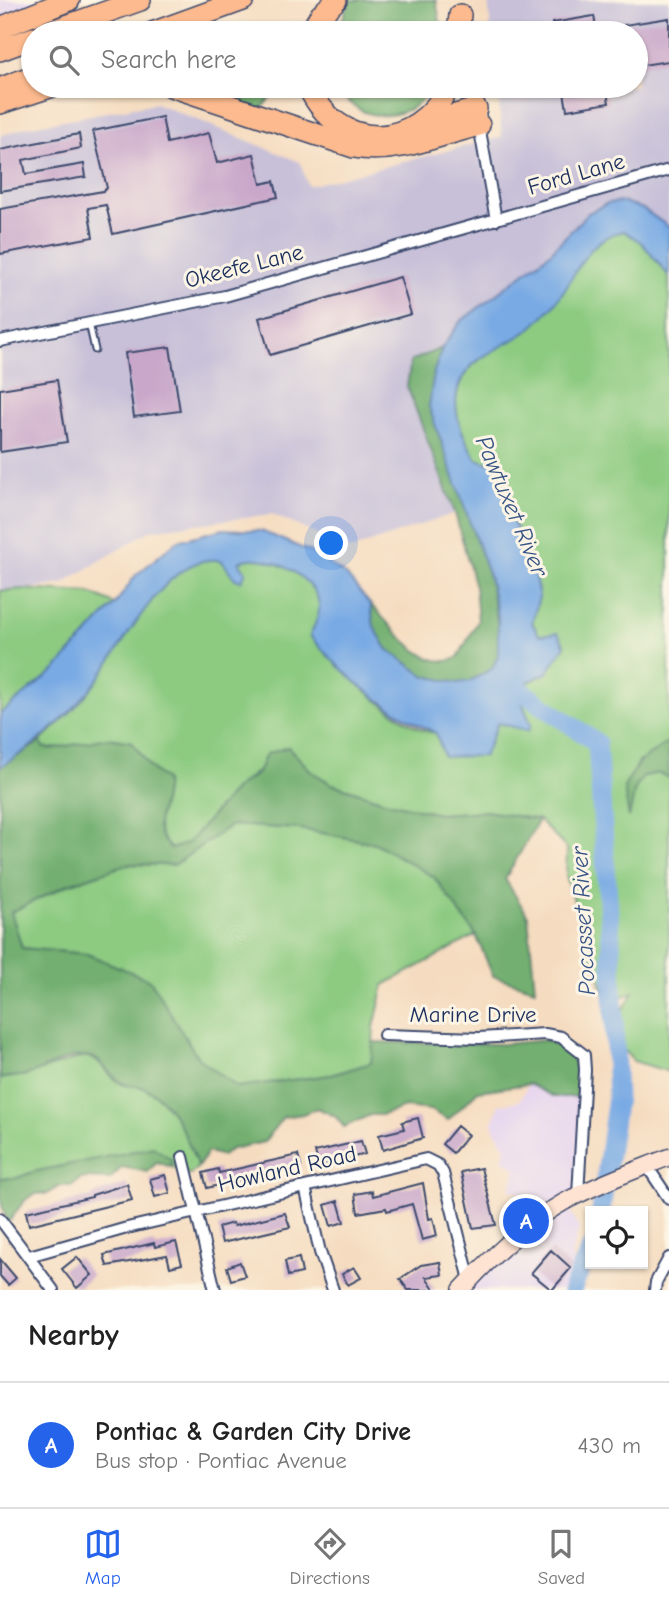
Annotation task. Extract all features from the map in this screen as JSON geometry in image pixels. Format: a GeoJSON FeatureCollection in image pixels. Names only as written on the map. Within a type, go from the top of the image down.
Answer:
{"type":"FeatureCollection","features":[{"type":"Feature","properties":{"kind":"highway"},"geometry":{"type":"LineString","coordinates":[[0,21],[46,0]]}},
{"type":"Feature","properties":{"kind":"highway"},"geometry":{"type":"LineString","coordinates":[[0,29],[69,0]]}},
{"type":"Feature","properties":{"kind":"highway"},"geometry":{"type":"LineString","coordinates":[[81,21],[140,0]]}},
{"type":"Feature","properties":{"kind":"highway"},"geometry":{"type":"LineString","coordinates":[[185,21],[243,0]]}},
{"type":"Feature","properties":{"kind":"highway"},"geometry":{"type":"LineString","coordinates":[[317,21],[336,0]]}},
{"type":"Feature","properties":{"kind":"highway"},"geometry":{"type":"LineString","coordinates":[[0,50],[21,42]]}},
{"type":"Feature","properties":{"kind":"highway"},"geometry":{"type":"LineString","coordinates":[[0,88],[21,80]]}},
{"type":"Feature","properties":{"kind":"highway"},"geometry":{"type":"LineString","coordinates":[[0,103],[21,96]]}},
{"type":"Feature","properties":{"kind":"highway"},"geometry":{"type":"LineString","coordinates":[[208,98],[354,146],[372,149],[397,147],[477,117]]}},
{"type":"Feature","properties":{"kind":"highway"},"geometry":{"type":"LineString","coordinates":[[316,98],[325,112],[349,130],[379,136],[477,117]]}},
{"type":"Feature","properties":{"kind":"highway"},"geometry":{"type":"LineString","coordinates":[[408,130],[432,113],[441,98]]}},
{"type":"Feature","properties":{"kind":"main road"},"geometry":{"type":"LineString","coordinates":[[474,98],[477,117]]}},
{"type":"Feature","properties":{"kind":"main road"},"geometry":{"type":"LineString","coordinates":[[465,1285],[519,1233],[578,1195],[669,1157]]}},
{"type":"Feature","properties":{"kind":"street"},"geometry":{"type":"LineString","coordinates":[[477,117],[496,220]]}},
{"type":"Feature","properties":{"kind":"street","name":"Ford Lane"},"geometry":{"type":"LineString","coordinates":[[496,220],[669,170]]}},
{"type":"Feature","properties":{"kind":"street","name":"Okeefe Lane"},"geometry":{"type":"LineString","coordinates":[[0,341],[225,296],[496,220]]}},
{"type":"Feature","properties":{"kind":"street","name":"Marine Drive"},"geometry":{"type":"LineString","coordinates":[[384,1035],[479,1038],[545,1034],[561,1037],[574,1045],[584,1055],[585,1070],[578,1195]]}},
{"type":"Feature","properties":{"kind":"street"},"geometry":{"type":"LineString","coordinates":[[183,1157],[215,1290]]}},
{"type":"Feature","properties":{"kind":"street","name":"Howland Road"},"geometry":{"type":"LineString","coordinates":[[29,1256],[196,1212],[426,1159],[432,1161],[443,1173],[465,1285]]}},
{"type":"Feature","properties":{"kind":"street"},"geometry":{"type":"LineString","coordinates":[[647,1166],[669,1199]]}},
{"type":"Feature","properties":{"kind":"street"},"geometry":{"type":"LineString","coordinates":[[305,1187],[320,1252],[333,1290]]}},
{"type":"Feature","properties":{"kind":"street"},"geometry":{"type":"LineString","coordinates":[[0,1219],[53,1290]]}},
{"type":"Feature","properties":{"kind":"street"},"geometry":{"type":"LineString","coordinates":[[655,1290],[656,1282],[669,1258]]}},
{"type":"Feature","properties":{"kind":"lane"},"geometry":{"type":"LineString","coordinates":[[89,323],[95,350]]}},
{"type":"Feature","properties":{"kind":"shaded area"},"geometry":{"type":"Polygon","coordinates":[[[0,0],[44,0],[0,23],[0,0]]]}},
{"type":"Feature","properties":{"kind":"shaded area"},"geometry":{"type":"Polygon","coordinates":[[[488,0],[669,0],[669,227],[643,209],[588,213],[549,254],[460,322],[442,348],[411,361],[407,386],[455,513],[350,550],[272,514],[151,530],[62,584],[0,593],[0,136],[26,127],[156,103],[300,162],[308,186],[502,137],[498,98],[648,98],[648,21],[490,21],[488,0]]]}},
{"type":"Feature","properties":{"kind":"shaded area"},"geometry":{"type":"Polygon","coordinates":[[[529,1084],[554,1097],[582,1097],[578,1187],[566,1203],[579,1228],[571,1256],[580,1273],[561,1290],[460,1290],[541,1217],[527,1196],[509,1189],[515,1176],[515,1168],[502,1159],[506,1148],[494,1129],[493,1121],[499,1105],[519,1101],[529,1084]]]}},
{"type":"Feature","properties":{"kind":"green space"},"geometry":{"type":"Polygon","coordinates":[[[350,0],[436,0],[440,21],[342,21],[350,0]]]}},
{"type":"Feature","properties":{"kind":"green space"},"geometry":{"type":"Polygon","coordinates":[[[222,98],[270,98],[261,110],[222,98]]]}},
{"type":"Feature","properties":{"kind":"green space"},"geometry":{"type":"Polygon","coordinates":[[[346,98],[424,98],[400,113],[386,115],[371,114],[358,109],[346,98]]]}},
{"type":"Feature","properties":{"kind":"green space"},"geometry":{"type":"Polygon","coordinates":[[[624,231],[642,243],[669,276],[669,742],[639,762],[635,788],[644,776],[659,773],[669,778],[669,1072],[633,1061],[614,1039],[618,1017],[634,992],[607,1002],[566,876],[567,849],[539,820],[486,811],[439,814],[384,801],[332,784],[312,772],[288,747],[236,788],[188,843],[171,849],[163,840],[158,824],[165,780],[150,767],[132,742],[108,738],[51,749],[43,747],[40,742],[90,690],[133,625],[166,585],[184,570],[203,561],[222,561],[235,578],[239,561],[249,559],[272,562],[296,573],[306,581],[319,604],[318,618],[311,636],[370,695],[408,722],[439,733],[498,723],[531,725],[522,702],[528,682],[547,673],[539,635],[532,622],[539,597],[533,567],[510,515],[496,465],[476,459],[462,432],[457,413],[457,393],[460,383],[476,363],[546,313],[579,264],[597,243],[609,235],[624,231]]]}},
{"type":"Feature","properties":{"kind":"green space"},"geometry":{"type":"Polygon","coordinates":[[[442,348],[434,372],[429,407],[489,576],[499,631],[498,656],[492,669],[470,681],[458,683],[425,676],[387,649],[374,627],[370,604],[421,654],[446,661],[458,657],[478,621],[475,587],[455,513],[407,386],[411,361],[442,348]]]}},
{"type":"Feature","properties":{"kind":"green space"},"geometry":{"type":"Polygon","coordinates":[[[22,589],[90,593],[115,604],[55,670],[0,714],[0,591],[22,589]]]}},
{"type":"Feature","properties":{"kind":"green space"},"geometry":{"type":"Polygon","coordinates":[[[108,738],[132,742],[150,767],[165,780],[158,824],[163,840],[171,849],[188,843],[236,788],[258,773],[266,754],[288,747],[312,772],[332,784],[384,801],[439,814],[486,811],[539,820],[505,879],[528,916],[535,989],[493,976],[476,935],[434,877],[375,843],[300,829],[231,825],[174,865],[128,864],[69,884],[11,912],[22,948],[87,954],[150,980],[198,1058],[237,1087],[331,1075],[371,1063],[373,1042],[503,1044],[546,1040],[570,1054],[578,1072],[577,1097],[554,1097],[529,1084],[478,1091],[448,1120],[430,1110],[405,1107],[382,1115],[370,1115],[344,1127],[335,1116],[317,1108],[303,1114],[283,1117],[264,1142],[231,1149],[223,1156],[208,1152],[198,1167],[178,1122],[164,1102],[145,1088],[120,1082],[94,1058],[75,1057],[26,1075],[0,1079],[0,767],[40,742],[43,747],[51,749],[108,738]]]}},
{"type":"Feature","properties":{"kind":"green space"},"geometry":{"type":"Polygon","coordinates":[[[669,742],[669,778],[659,773],[644,776],[635,789],[629,818],[624,787],[639,762],[669,742]]]}},
{"type":"Feature","properties":{"kind":"green space"},"geometry":{"type":"Polygon","coordinates":[[[231,825],[300,829],[375,843],[434,877],[476,935],[384,985],[374,1027],[372,1063],[331,1075],[237,1087],[198,1058],[150,980],[87,954],[22,948],[11,912],[69,884],[128,864],[174,865],[231,825]]]}},
{"type":"Feature","properties":{"kind":"green space"},"geometry":{"type":"Polygon","coordinates":[[[85,1056],[99,1062],[117,1081],[144,1088],[163,1101],[178,1122],[198,1167],[190,1175],[172,1167],[171,1159],[153,1148],[33,1172],[17,1178],[0,1178],[0,1079],[26,1075],[85,1056]]]}},
{"type":"Feature","properties":{"kind":"green space"},"geometry":{"type":"Polygon","coordinates":[[[153,1147],[171,1159],[172,1167],[157,1162],[148,1172],[122,1167],[110,1179],[81,1178],[72,1186],[60,1186],[47,1194],[40,1193],[29,1197],[9,1222],[6,1217],[1,1201],[0,1178],[17,1178],[33,1172],[153,1147]]]}},
{"type":"Feature","properties":{"kind":"water"},"geometry":{"type":"Polygon","coordinates":[[[624,202],[643,209],[669,227],[669,276],[642,243],[624,231],[610,235],[598,242],[589,252],[550,309],[522,335],[473,365],[460,383],[457,393],[457,413],[462,432],[476,459],[496,465],[510,515],[533,567],[539,597],[532,623],[539,635],[558,633],[565,646],[547,673],[528,682],[522,702],[531,725],[528,731],[498,723],[484,756],[444,757],[436,733],[368,692],[310,636],[319,604],[306,581],[284,567],[260,559],[239,562],[246,572],[241,581],[235,579],[222,561],[202,561],[183,570],[165,586],[132,628],[93,686],[72,709],[39,740],[0,767],[0,714],[55,670],[115,604],[136,575],[177,541],[223,529],[262,531],[311,552],[347,576],[370,604],[374,627],[387,649],[425,676],[458,683],[470,681],[492,669],[498,656],[498,616],[489,576],[429,407],[434,372],[442,348],[460,322],[549,254],[588,213],[608,203],[624,202]]]}},
{"type":"Feature","properties":{"kind":"building"},"geometry":{"type":"Polygon","coordinates":[[[594,16],[595,21],[564,21],[594,16]]]}},
{"type":"Feature","properties":{"kind":"building"},"geometry":{"type":"Polygon","coordinates":[[[669,18],[669,61],[648,64],[648,21],[669,18]]]}},
{"type":"Feature","properties":{"kind":"building"},"geometry":{"type":"Polygon","coordinates":[[[565,98],[608,98],[609,103],[567,110],[565,98]]]}},
{"type":"Feature","properties":{"kind":"building"},"geometry":{"type":"Polygon","coordinates":[[[162,117],[167,143],[209,133],[217,163],[254,154],[261,184],[274,181],[278,197],[113,234],[106,205],[88,208],[93,237],[0,254],[0,209],[103,191],[107,188],[93,131],[162,117]]]}},
{"type":"Feature","properties":{"kind":"building"},"geometry":{"type":"Polygon","coordinates":[[[79,134],[81,148],[23,160],[26,174],[84,164],[86,177],[0,191],[0,150],[79,134]]]}},
{"type":"Feature","properties":{"kind":"building"},"geometry":{"type":"Polygon","coordinates":[[[400,277],[411,314],[270,355],[259,318],[400,277]]]}},
{"type":"Feature","properties":{"kind":"building"},"geometry":{"type":"Polygon","coordinates":[[[170,347],[180,411],[134,417],[125,353],[170,347]]]}},
{"type":"Feature","properties":{"kind":"building"},"geometry":{"type":"Polygon","coordinates":[[[57,380],[67,442],[0,452],[0,389],[57,380]]]}},
{"type":"Feature","properties":{"kind":"building"},"geometry":{"type":"Polygon","coordinates":[[[418,1118],[423,1138],[383,1150],[379,1135],[404,1129],[402,1122],[418,1118]]]}},
{"type":"Feature","properties":{"kind":"building"},"geometry":{"type":"Polygon","coordinates":[[[457,1126],[468,1135],[453,1153],[442,1144],[457,1126]]]}},
{"type":"Feature","properties":{"kind":"building"},"geometry":{"type":"Polygon","coordinates":[[[361,1141],[365,1154],[319,1166],[315,1152],[361,1141]]]}},
{"type":"Feature","properties":{"kind":"building"},"geometry":{"type":"Polygon","coordinates":[[[298,1155],[301,1167],[207,1188],[203,1173],[218,1169],[219,1173],[298,1155]]]}},
{"type":"Feature","properties":{"kind":"building"},"geometry":{"type":"Polygon","coordinates":[[[481,1168],[496,1225],[473,1228],[461,1172],[481,1168]]]}},
{"type":"Feature","properties":{"kind":"building"},"geometry":{"type":"Polygon","coordinates":[[[165,1175],[170,1193],[155,1197],[150,1179],[165,1175]]]}},
{"type":"Feature","properties":{"kind":"building"},"geometry":{"type":"Polygon","coordinates":[[[423,1183],[429,1219],[433,1218],[437,1236],[422,1240],[412,1204],[387,1211],[386,1208],[358,1213],[355,1194],[372,1191],[373,1196],[423,1183]]]}},
{"type":"Feature","properties":{"kind":"building"},"geometry":{"type":"Polygon","coordinates":[[[127,1184],[132,1200],[29,1225],[26,1212],[92,1197],[127,1184]]]}},
{"type":"Feature","properties":{"kind":"building"},"geometry":{"type":"Polygon","coordinates":[[[338,1201],[344,1222],[331,1226],[325,1205],[338,1201]]]}},
{"type":"Feature","properties":{"kind":"building"},"geometry":{"type":"Polygon","coordinates":[[[285,1213],[290,1227],[222,1243],[218,1227],[233,1223],[234,1226],[285,1213]]]}},
{"type":"Feature","properties":{"kind":"building"},"geometry":{"type":"Polygon","coordinates":[[[176,1242],[182,1264],[170,1267],[167,1255],[107,1266],[104,1255],[154,1243],[155,1247],[176,1242]]]}},
{"type":"Feature","properties":{"kind":"building"},"geometry":{"type":"Polygon","coordinates":[[[551,1250],[571,1268],[552,1290],[531,1273],[551,1250]]]}},
{"type":"Feature","properties":{"kind":"building"},"geometry":{"type":"Polygon","coordinates":[[[77,1257],[92,1275],[77,1288],[62,1269],[77,1257]]]}},
{"type":"Feature","properties":{"kind":"building"},"geometry":{"type":"Polygon","coordinates":[[[299,1258],[302,1273],[288,1276],[285,1261],[299,1258]]]}},
{"type":"Feature","properties":{"kind":"building"},"geometry":{"type":"Polygon","coordinates":[[[0,1259],[16,1278],[8,1285],[0,1276],[0,1259]]]}},
{"type":"Feature","properties":{"kind":"building"},"geometry":{"type":"Polygon","coordinates":[[[240,1262],[245,1276],[231,1280],[227,1267],[240,1262]]]}},
{"type":"Feature","properties":{"kind":"building"},"geometry":{"type":"Polygon","coordinates":[[[440,1262],[442,1275],[426,1277],[435,1290],[408,1290],[400,1279],[421,1265],[440,1262]]]}},
{"type":"Feature","properties":{"kind":"building"},"geometry":{"type":"Polygon","coordinates":[[[354,1267],[361,1278],[348,1285],[342,1274],[354,1267]]]}},
{"type":"Feature","properties":{"kind":"waterway","name":"Pocasset River"},"geometry":{"type":"LineString","coordinates":[[504,679],[597,743],[611,942],[617,1097],[602,1206]]}},
{"type":"Feature","properties":{"kind":"waterway","name":"Pocasset River"},"geometry":{"type":"LineString","coordinates":[[572,1290],[585,1260]]}},
{"type":"Feature","properties":{"kind":"place","name":"Pontiac & Garden City Drive"},"geometry":{"type":"Point","coordinates":[526,1221]}},
{"type":"Feature","properties":{"kind":"water label","name":"Pawtuxet River"},"geometry":{"type":"Point","coordinates":[512,506]}}]}
